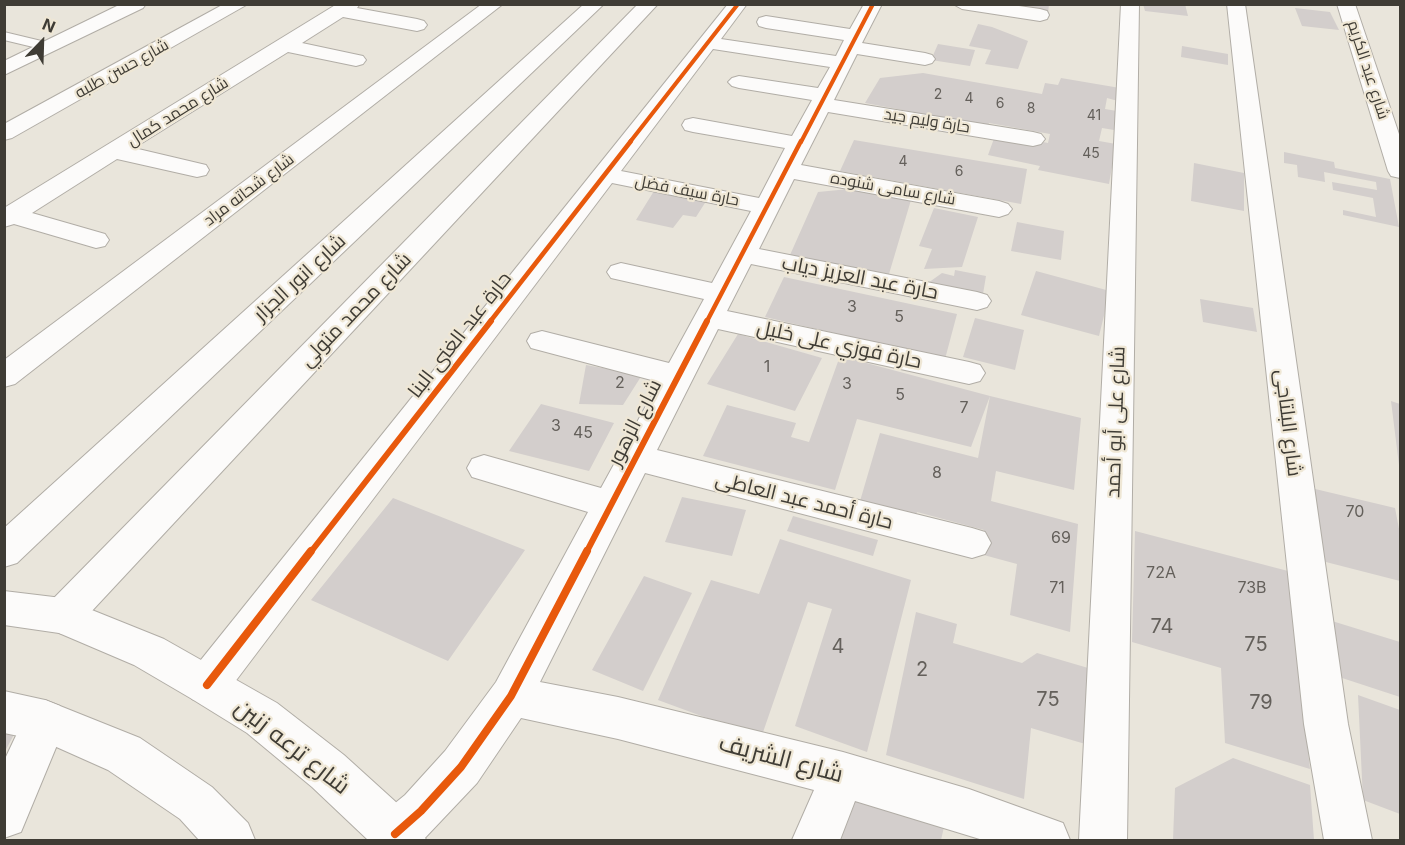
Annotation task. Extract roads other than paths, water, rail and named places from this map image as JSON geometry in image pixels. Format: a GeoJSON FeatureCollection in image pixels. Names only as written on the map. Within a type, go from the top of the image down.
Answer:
{"type":"FeatureCollection","features":[{"type":"Feature","properties":{"kind":"street"},"geometry":{"type":"LineString","coordinates":[[4,69],[137,4]]}},
{"type":"Feature","properties":{"kind":"street","name":"شارع حسن طلبه"},"geometry":{"type":"LineString","coordinates":[[4,133],[240,4]]}},
{"type":"Feature","properties":{"kind":"street","name":"شارع شحاته مراد"},"geometry":{"type":"LineString","coordinates":[[4,376],[494,4]]}},
{"type":"Feature","properties":{"kind":"street","name":"شارع انور الجزار"},"geometry":{"type":"LineString","coordinates":[[4,552],[595,4]]}},
{"type":"Feature","properties":{"kind":"street","name":"شارع محمد متولي"},"geometry":{"type":"LineString","coordinates":[[62,616],[649,4]]}},
{"type":"Feature","properties":{"kind":"street","name":"حارة عبد الغنى البنا"},"geometry":{"type":"LineString","coordinates":[[207,685],[710,43],[738,4]]}},
{"type":"Feature","properties":{"kind":"street","name":"شارع الزهور"},"geometry":{"type":"LineString","coordinates":[[398,837],[461,766],[511,696],[873,4]]}},
{"type":"Feature","properties":{"kind":"street"},"geometry":{"type":"LineString","coordinates":[[962,4],[1040,15]]}},
{"type":"Feature","properties":{"kind":"street","name":"شارع على أبو أحمد"},"geometry":{"type":"LineString","coordinates":[[1102,840],[1130,4]]}},
{"type":"Feature","properties":{"kind":"street","name":"شارع البلتاجى"},"geometry":{"type":"LineString","coordinates":[[1236,4],[1326,724],[1348,840]]}},
{"type":"Feature","properties":{"kind":"street","name":"شارع عبد الكريم"},"geometry":{"type":"LineString","coordinates":[[1346,4],[1401,171]]}},
{"type":"Feature","properties":{"kind":"street"},"geometry":{"type":"LineString","coordinates":[[346,8],[417,25]]}},
{"type":"Feature","properties":{"kind":"street","name":"شارع محمد كمال"},"geometry":{"type":"LineString","coordinates":[[8,217],[346,8]]}},
{"type":"Feature","properties":{"kind":"street"},"geometry":{"type":"LineString","coordinates":[[766,22],[850,49]]}},
{"type":"Feature","properties":{"kind":"street"},"geometry":{"type":"LineString","coordinates":[[710,43],[850,49],[925,59]]}},
{"type":"Feature","properties":{"kind":"street"},"geometry":{"type":"LineString","coordinates":[[285,45],[356,60]]}},
{"type":"Feature","properties":{"kind":"street","name":"حارة وليم جيد"},"geometry":{"type":"LineString","coordinates":[[739,82],[1033,139]]}},
{"type":"Feature","properties":{"kind":"street","name":"شارع سامى شنوده"},"geometry":{"type":"LineString","coordinates":[[693,125],[793,157],[999,209]]}},
{"type":"Feature","properties":{"kind":"street"},"geometry":{"type":"LineString","coordinates":[[114,151],[196,170]]}},
{"type":"Feature","properties":{"kind":"street","name":"حارة سيف فضل"},"geometry":{"type":"LineString","coordinates":[[607,175],[767,207]]}},
{"type":"Feature","properties":{"kind":"street"},"geometry":{"type":"LineString","coordinates":[[8,217],[96,240]]}},
{"type":"Feature","properties":{"kind":"street","name":"حارة عبد العزيز دياب"},"geometry":{"type":"LineString","coordinates":[[742,254],[977,301]]}},
{"type":"Feature","properties":{"kind":"street","name":"حارة فوزي على خليل"},"geometry":{"type":"LineString","coordinates":[[621,272],[715,306],[969,373]]}},
{"type":"Feature","properties":{"kind":"street"},"geometry":{"type":"LineString","coordinates":[[542,341],[678,376]]}},
{"type":"Feature","properties":{"kind":"street","name":"حارة أحمد عبد العاطى"},"geometry":{"type":"LineString","coordinates":[[636,458],[972,543]]}},
{"type":"Feature","properties":{"kind":"street"},"geometry":{"type":"LineString","coordinates":[[484,468],[611,505]]}},
{"type":"Feature","properties":{"kind":"street","name":"شارع ترعه زنين"},"geometry":{"type":"LineString","coordinates":[[4,608],[62,616],[149,652],[207,685],[262,718],[328,771],[398,837]]}},
{"type":"Feature","properties":{"kind":"street","name":"شارع الشريف"},"geometry":{"type":"LineString","coordinates":[[511,696],[618,718],[843,775],[969,812],[1046,840]]}},
{"type":"Feature","properties":{"kind":"street"},"geometry":{"type":"LineString","coordinates":[[4,815],[25,716],[124,754],[196,803],[231,840]]}},
{"type":"Feature","properties":{"kind":"street"},"geometry":{"type":"LineString","coordinates":[[816,840],[843,775]]}},
{"type":"Feature","properties":{"kind":"lane"},"geometry":{"type":"LineString","coordinates":[[4,36],[50,47]]}}]}
